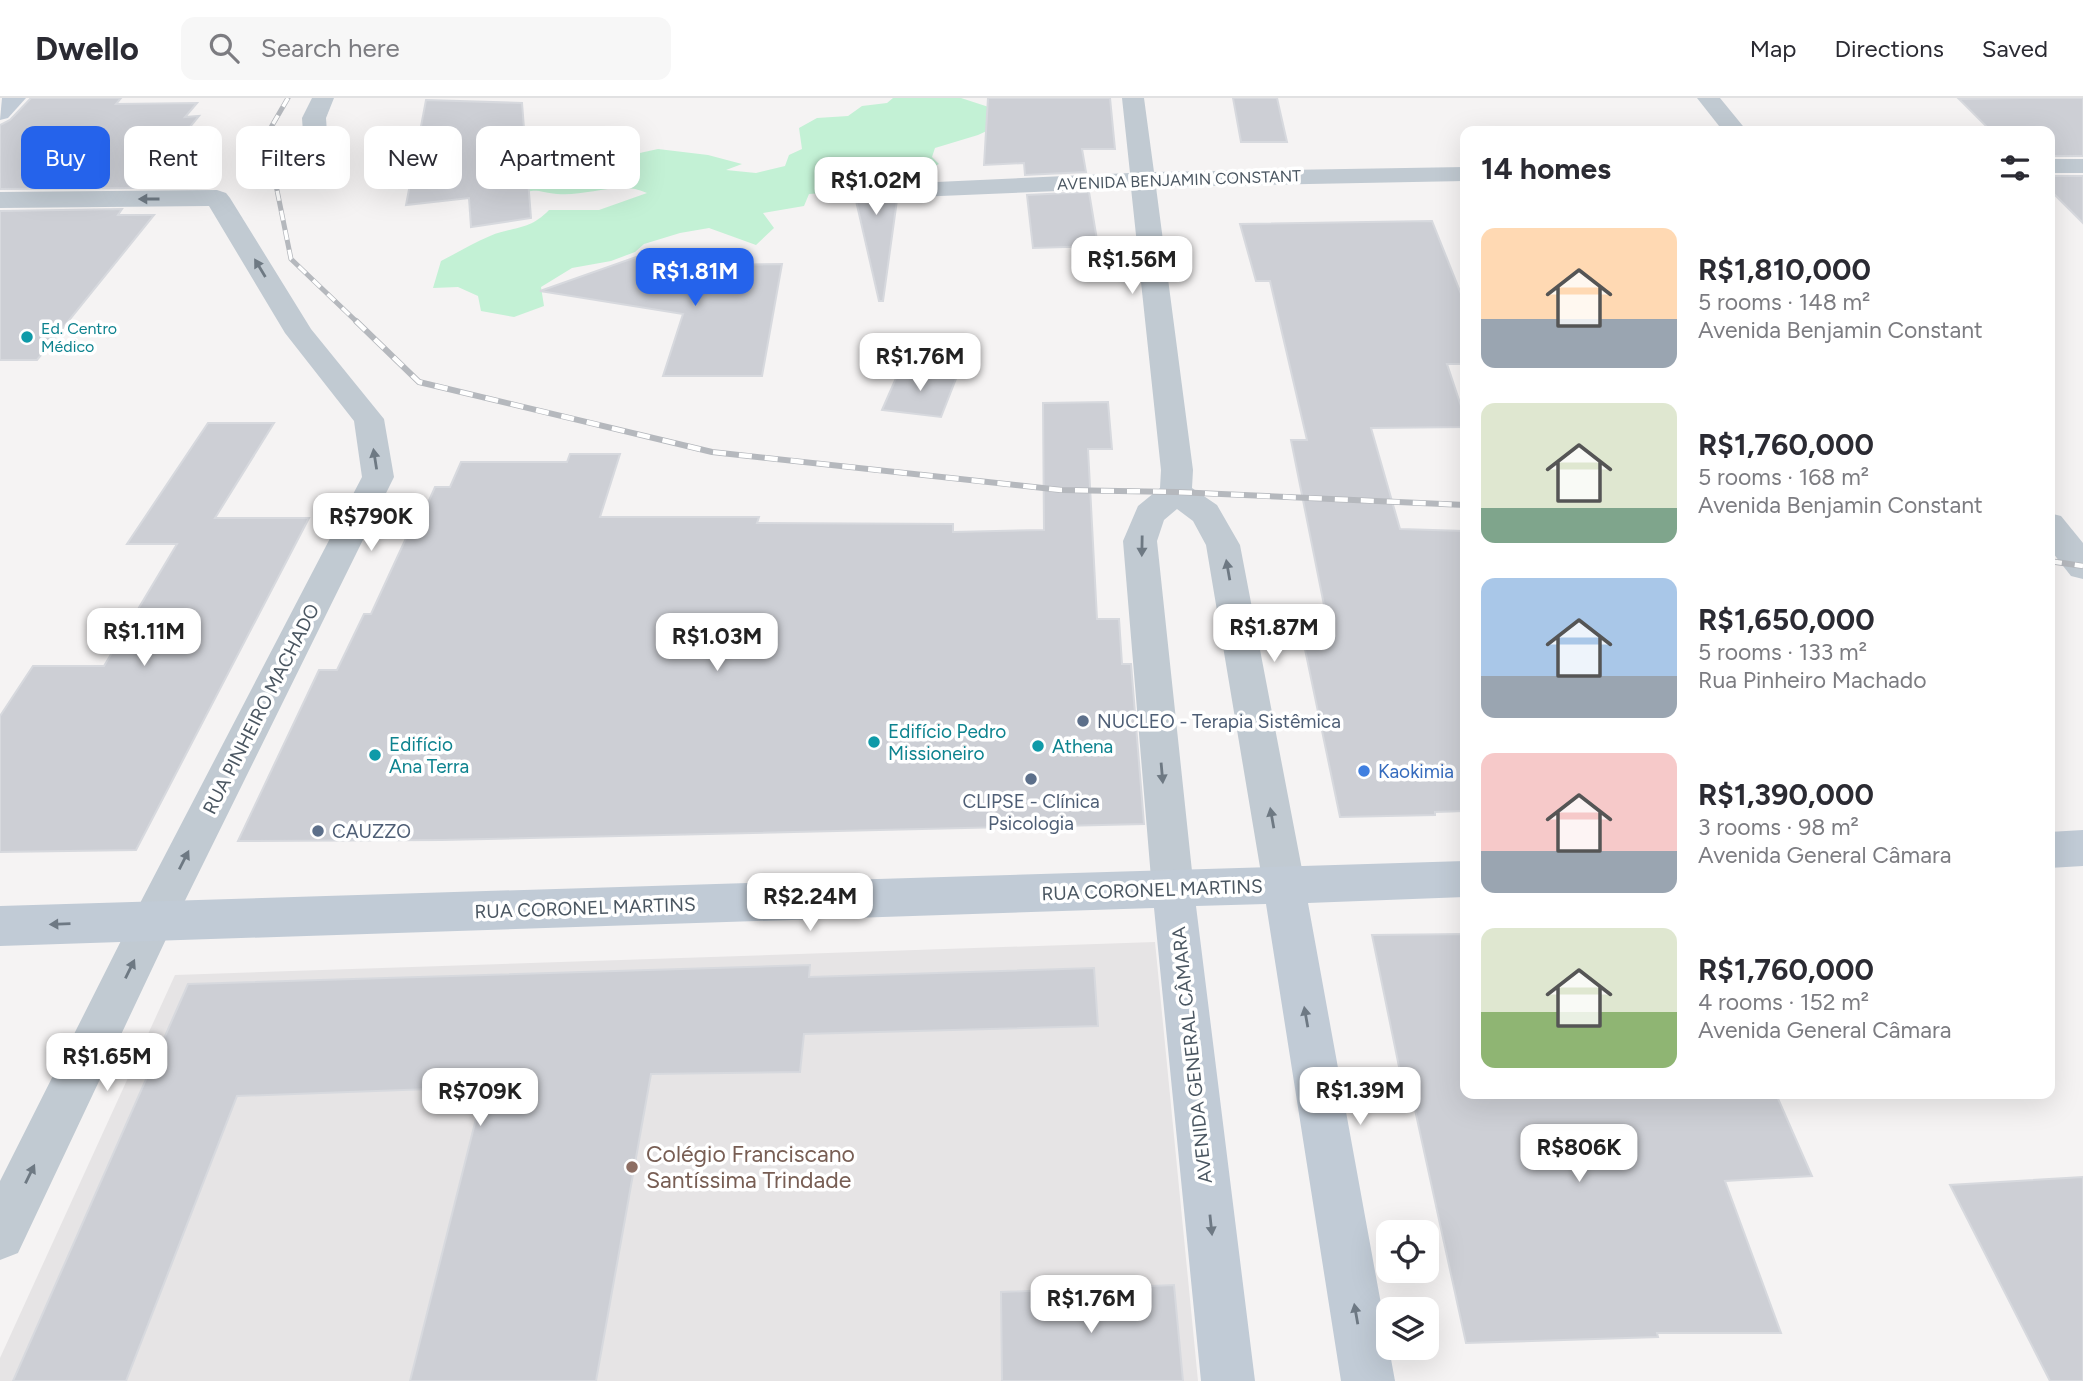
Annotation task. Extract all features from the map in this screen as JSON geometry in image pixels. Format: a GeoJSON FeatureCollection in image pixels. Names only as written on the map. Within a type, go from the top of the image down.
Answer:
{"type":"FeatureCollection","features":[{"type":"Feature","properties":{"kind":"main road"},"geometry":{"type":"LineString","coordinates":[[0,113],[15,98]]}},
{"type":"Feature","properties":{"kind":"main road"},"geometry":{"type":"LineString","coordinates":[[2055,850],[2083,848]]}},
{"type":"Feature","properties":{"kind":"main road","name":"RUA CORONEL MARTINS"},"geometry":{"type":"LineString","coordinates":[[0,926],[1173,890],[1460,878]]}},
{"type":"Feature","properties":{"kind":"main road"},"geometry":{"type":"LineString","coordinates":[[1284,885],[1368,1381]]}},
{"type":"Feature","properties":{"kind":"main road","name":"AVENIDA GENERAL CÂMARA"},"geometry":{"type":"LineString","coordinates":[[1173,890],[1228,1381]]}},
{"type":"Feature","properties":{"kind":"street"},"geometry":{"type":"LineString","coordinates":[[315,126],[314,118],[323,98]]}},
{"type":"Feature","properties":{"kind":"street"},"geometry":{"type":"LineString","coordinates":[[1133,98],[1177,470],[1176,492],[1205,513],[1223,545],[1284,885]]}},
{"type":"Feature","properties":{"kind":"street"},"geometry":{"type":"LineString","coordinates":[[1708,98],[1731,126]]}},
{"type":"Feature","properties":{"kind":"street"},"geometry":{"type":"LineString","coordinates":[[2055,166],[2083,166]]}},
{"type":"Feature","properties":{"kind":"street","name":"AVENIDA BENJAMIN CONSTANT"},"geometry":{"type":"LineString","coordinates":[[893,191],[1144,180],[1460,174]]}},
{"type":"Feature","properties":{"kind":"street","name":"RUA PINHEIRO MACHADO"},"geometry":{"type":"LineString","coordinates":[[0,200],[217,198],[299,332],[369,419],[378,477],[153,921],[0,1235]]}},
{"type":"Feature","properties":{"kind":"street","name":"AVENIDA GENERAL CÂMARA"},"geometry":{"type":"LineString","coordinates":[[1173,890],[1140,541],[1150,514],[1176,492]]}},
{"type":"Feature","properties":{"kind":"street"},"geometry":{"type":"LineString","coordinates":[[2055,531],[2083,566]]}},
{"type":"Feature","properties":{"kind":"shaded area","name":"Colégio Franciscano Santíssima Trindade"},"geometry":{"type":"Polygon","coordinates":[[[1155,942],[1198,1381],[0,1381],[0,1358],[175,975],[1155,942]]]}},
{"type":"Feature","properties":{"kind":"green space"},"geometry":{"type":"Polygon","coordinates":[[[893,98],[961,98],[1004,112],[1004,123],[978,135],[935,148],[932,157],[939,164],[932,167],[908,160],[846,166],[824,193],[809,194],[804,206],[763,213],[774,228],[756,245],[709,228],[644,244],[635,252],[611,261],[572,268],[541,287],[544,306],[514,317],[481,311],[478,296],[458,287],[433,288],[441,261],[484,239],[535,222],[549,210],[599,210],[647,193],[637,189],[640,189],[640,153],[658,149],[708,155],[742,164],[726,170],[756,173],[785,166],[789,155],[802,149],[799,128],[817,118],[848,116],[862,106],[887,103],[893,98]]]}},
{"type":"Feature","properties":{"kind":"green space"},"geometry":{"type":"Polygon","coordinates":[[[517,189],[606,189],[568,194],[534,191],[518,194],[517,189]]]}},
{"type":"Feature","properties":{"kind":"building"},"geometry":{"type":"Polygon","coordinates":[[[31,98],[121,98],[116,104],[197,103],[185,117],[199,116],[191,126],[124,126],[124,188],[110,188],[110,126],[21,126],[21,189],[0,189],[0,125],[10,120],[31,98]]]}},
{"type":"Feature","properties":{"kind":"building"},"geometry":{"type":"Polygon","coordinates":[[[988,98],[1110,98],[1115,149],[1082,149],[1086,172],[1025,175],[1024,163],[984,165],[988,98]]]}},
{"type":"Feature","properties":{"kind":"building"},"geometry":{"type":"Polygon","coordinates":[[[1233,98],[1277,98],[1287,142],[1241,142],[1233,98]]]}},
{"type":"Feature","properties":{"kind":"building"},"geometry":{"type":"Polygon","coordinates":[[[2083,98],[2083,156],[2055,156],[2055,126],[1986,126],[1959,99],[2083,98]]]}},
{"type":"Feature","properties":{"kind":"building"},"geometry":{"type":"Polygon","coordinates":[[[426,100],[522,103],[524,126],[476,126],[476,189],[529,189],[531,218],[471,227],[469,198],[406,205],[409,189],[462,189],[462,126],[421,126],[426,100]]]}},
{"type":"Feature","properties":{"kind":"building"},"geometry":{"type":"Polygon","coordinates":[[[902,164],[899,181],[883,183],[879,190],[883,199],[897,200],[883,301],[879,301],[849,170],[902,164]]]}},
{"type":"Feature","properties":{"kind":"building"},"geometry":{"type":"Polygon","coordinates":[[[2055,176],[2083,176],[2083,223],[2055,195],[2055,176]]]}},
{"type":"Feature","properties":{"kind":"building"},"geometry":{"type":"Polygon","coordinates":[[[1089,192],[1098,246],[1033,248],[1027,195],[1089,192]]]}},
{"type":"Feature","properties":{"kind":"building"},"geometry":{"type":"Polygon","coordinates":[[[122,209],[118,215],[154,215],[37,360],[0,360],[0,211],[122,209]]]}},
{"type":"Feature","properties":{"kind":"building"},"geometry":{"type":"Polygon","coordinates":[[[1432,221],[1460,291],[1460,364],[1447,364],[1460,403],[1460,427],[1371,428],[1400,529],[1460,531],[1460,811],[1435,812],[1435,815],[1340,817],[1302,635],[1330,635],[1291,440],[1307,440],[1270,281],[1256,281],[1240,224],[1432,221]]]}},
{"type":"Feature","properties":{"kind":"building"},"geometry":{"type":"Polygon","coordinates":[[[659,249],[666,257],[718,265],[782,264],[762,376],[663,376],[683,314],[540,291],[659,249]]]}},
{"type":"Feature","properties":{"kind":"building"},"geometry":{"type":"Polygon","coordinates":[[[900,369],[957,376],[941,417],[882,410],[900,369]]]}},
{"type":"Feature","properties":{"kind":"building"},"geometry":{"type":"Polygon","coordinates":[[[1108,402],[1112,449],[1088,449],[1097,619],[1119,619],[1122,664],[1131,664],[1144,824],[442,840],[238,841],[319,670],[337,670],[364,614],[371,614],[413,523],[419,523],[435,487],[450,487],[461,462],[567,462],[570,454],[620,454],[600,517],[759,517],[757,523],[953,524],[953,532],[1044,530],[1043,403],[1108,402]]]}},
{"type":"Feature","properties":{"kind":"building"},"geometry":{"type":"Polygon","coordinates":[[[208,423],[274,423],[215,518],[309,518],[136,850],[0,852],[0,716],[33,666],[104,666],[177,544],[127,544],[208,423]]]}},
{"type":"Feature","properties":{"kind":"building"},"geometry":{"type":"Polygon","coordinates":[[[1460,934],[1460,1099],[1778,1099],[1812,1176],[1725,1181],[1781,1333],[1657,1333],[1658,1337],[1466,1343],[1412,1096],[1405,1096],[1372,935],[1460,934]]]}},
{"type":"Feature","properties":{"kind":"building"},"geometry":{"type":"Polygon","coordinates":[[[810,965],[809,977],[1094,968],[1098,1026],[804,1034],[800,1072],[651,1074],[596,1381],[410,1381],[484,1087],[237,1096],[126,1381],[13,1381],[188,984],[810,965]]]}},
{"type":"Feature","properties":{"kind":"building"},"geometry":{"type":"Polygon","coordinates":[[[2083,1177],[2083,1381],[2050,1381],[1950,1185],[2083,1177]]]}},
{"type":"Feature","properties":{"kind":"building"},"geometry":{"type":"Polygon","coordinates":[[[1174,1285],[1183,1381],[1002,1381],[1001,1292],[1174,1285]]]}},
{"type":"Feature","properties":{"kind":"railway"},"geometry":{"type":"LineString","coordinates":[[288,98],[266,136],[291,259],[358,323]]}},
{"type":"Feature","properties":{"kind":"railway"},"geometry":{"type":"LineString","coordinates":[[356,321],[419,382],[712,452],[1061,490],[1176,492],[1460,505]]}},
{"type":"Feature","properties":{"kind":"railway"},"geometry":{"type":"LineString","coordinates":[[2055,562],[2083,566]]}},
{"type":"Feature","properties":{"kind":"place","name":"Ed. Centro Médico"},"geometry":{"type":"Point","coordinates":[27,337]}},
{"type":"Feature","properties":{"kind":"place","name":"NUCLEO - Terapia Sistêmica"},"geometry":{"type":"Point","coordinates":[1083,721]}},
{"type":"Feature","properties":{"kind":"place","name":"Edifício Pedro Missioneiro"},"geometry":{"type":"Point","coordinates":[874,742]}},
{"type":"Feature","properties":{"kind":"place","name":"Athena"},"geometry":{"type":"Point","coordinates":[1038,746]}},
{"type":"Feature","properties":{"kind":"place","name":"Edifício Ana Terra"},"geometry":{"type":"Point","coordinates":[375,755]}},
{"type":"Feature","properties":{"kind":"place","name":"Kaokimia"},"geometry":{"type":"Point","coordinates":[1364,771]}},
{"type":"Feature","properties":{"kind":"place","name":"CLIPSE - Clínica Psicologia"},"geometry":{"type":"Point","coordinates":[1031,779]}},
{"type":"Feature","properties":{"kind":"place","name":"CAUZZO"},"geometry":{"type":"Point","coordinates":[318,831]}},
{"type":"Feature","properties":{"kind":"place","name":"Colégio Franciscano Santíssima Trindade"},"geometry":{"type":"Point","coordinates":[632,1167]}}]}
